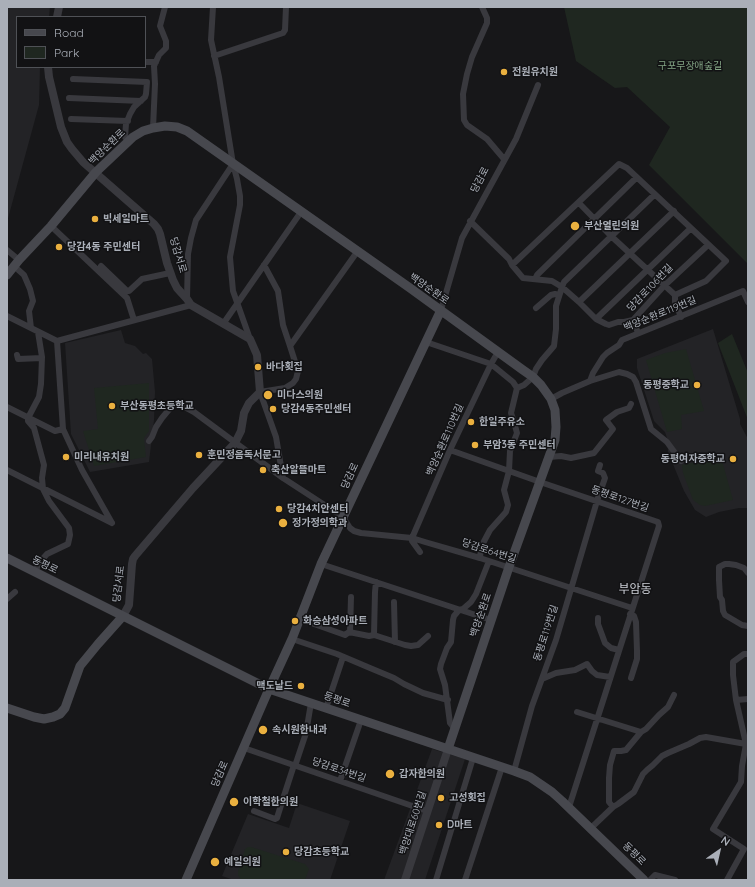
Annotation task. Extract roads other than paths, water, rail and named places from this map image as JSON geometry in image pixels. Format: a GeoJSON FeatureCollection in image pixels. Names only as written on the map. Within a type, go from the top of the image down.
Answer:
{"type":"FeatureCollection","features":[{"type":"Feature","properties":{"kind":"main road","name":"백양순환로"},"geometry":{"type":"LineString","coordinates":[[7,275],[16,263],[51,226],[96,172],[128,141],[137,134],[153,128],[170,126],[187,131],[441,310],[533,377],[551,398],[555,410],[555,440],[509,568],[448,749]]}},
{"type":"Feature","properties":{"kind":"main road","name":"당감로"},"geometry":{"type":"LineString","coordinates":[[186,880],[292,639],[321,564],[441,310]]}},
{"type":"Feature","properties":{"kind":"main road","name":"동평로"},"geometry":{"type":"LineString","coordinates":[[7,558],[269,690],[530,777],[552,792],[644,880]]}},
{"type":"Feature","properties":{"kind":"main road","name":"당감서로"},"geometry":{"type":"LineString","coordinates":[[7,708],[44,719],[60,714],[65,708],[80,666],[124,616]]}},
{"type":"Feature","properties":{"kind":"street"},"geometry":{"type":"LineString","coordinates":[[153,128],[155,84],[154,66],[158,55],[166,48],[166,41],[160,26],[165,7]]}},
{"type":"Feature","properties":{"kind":"street"},"geometry":{"type":"LineString","coordinates":[[213,7],[211,40],[240,196],[240,205],[230,257],[233,291],[257,355],[260,392],[276,437],[282,478]]}},
{"type":"Feature","properties":{"kind":"street"},"geometry":{"type":"LineString","coordinates":[[214,56],[283,33],[285,30],[286,7]]}},
{"type":"Feature","properties":{"kind":"street"},"geometry":{"type":"LineString","coordinates":[[482,7],[488,18],[472,57],[467,74],[463,94],[464,120],[467,125],[487,139],[504,158]]}},
{"type":"Feature","properties":{"kind":"street"},"geometry":{"type":"LineString","coordinates":[[146,62],[156,62]]}},
{"type":"Feature","properties":{"kind":"street","name":"당감서로"},"geometry":{"type":"LineString","coordinates":[[48,68],[61,127],[72,150],[158,229],[170,273],[177,288],[189,302],[250,339]]}},
{"type":"Feature","properties":{"kind":"street"},"geometry":{"type":"LineString","coordinates":[[73,79],[147,82],[145,97],[134,107],[128,121],[126,128],[126,137],[128,141]]}},
{"type":"Feature","properties":{"kind":"street","name":"당감로"},"geometry":{"type":"LineString","coordinates":[[441,310],[462,238],[504,158],[516,139],[538,85]]}},
{"type":"Feature","properties":{"kind":"street"},"geometry":{"type":"LineString","coordinates":[[69,98],[141,101]]}},
{"type":"Feature","properties":{"kind":"street"},"geometry":{"type":"LineString","coordinates":[[71,119],[128,121]]}},
{"type":"Feature","properties":{"kind":"street"},"geometry":{"type":"LineString","coordinates":[[7,316],[57,341],[134,320],[189,302],[188,254],[196,220],[233,164]]}},
{"type":"Feature","properties":{"kind":"street"},"geometry":{"type":"LineString","coordinates":[[512,265],[619,164],[627,168],[726,261],[706,281],[675,295]]}},
{"type":"Feature","properties":{"kind":"street"},"geometry":{"type":"LineString","coordinates":[[535,279],[537,275],[636,178]]}},
{"type":"Feature","properties":{"kind":"street"},"geometry":{"type":"LineString","coordinates":[[517,388],[524,385],[533,377],[542,360],[554,346],[556,306],[564,282],[654,195]]}},
{"type":"Feature","properties":{"kind":"street"},"geometry":{"type":"LineString","coordinates":[[579,203],[611,236],[675,295]]}},
{"type":"Feature","properties":{"kind":"street"},"geometry":{"type":"LineString","coordinates":[[579,302],[674,211]]}},
{"type":"Feature","properties":{"kind":"street"},"geometry":{"type":"LineString","coordinates":[[223,324],[301,212]]}},
{"type":"Feature","properties":{"kind":"street","name":"당감로106번길"},"geometry":{"type":"LineString","coordinates":[[470,221],[509,259],[523,278],[552,281],[562,287],[596,318],[609,325],[633,320],[664,286],[708,245]]}},
{"type":"Feature","properties":{"kind":"street"},"geometry":{"type":"LineString","coordinates":[[51,226],[127,298],[134,320]]}},
{"type":"Feature","properties":{"kind":"street"},"geometry":{"type":"LineString","coordinates":[[596,318],[691,228]]}},
{"type":"Feature","properties":{"kind":"street"},"geometry":{"type":"LineString","coordinates":[[7,250],[24,276],[30,289],[33,301],[29,311],[31,328]]}},
{"type":"Feature","properties":{"kind":"street"},"geometry":{"type":"LineString","coordinates":[[290,346],[357,252]]}},
{"type":"Feature","properties":{"kind":"street"},"geometry":{"type":"LineString","coordinates":[[260,392],[285,388],[293,383],[298,375],[283,326],[278,291],[264,265]]}},
{"type":"Feature","properties":{"kind":"street"},"geometry":{"type":"LineString","coordinates":[[101,266],[126,291],[129,291],[142,279],[170,273]]}},
{"type":"Feature","properties":{"kind":"street","name":"백양순환로119번길"},"geometry":{"type":"LineString","coordinates":[[590,381],[603,357],[619,345],[622,340],[743,291],[748,302]]}},
{"type":"Feature","properties":{"kind":"street"},"geometry":{"type":"LineString","coordinates":[[536,308],[551,295],[559,295]]}},
{"type":"Feature","properties":{"kind":"street"},"geometry":{"type":"LineString","coordinates":[[675,295],[675,302],[681,317]]}},
{"type":"Feature","properties":{"kind":"street"},"geometry":{"type":"LineString","coordinates":[[633,320],[638,333]]}},
{"type":"Feature","properties":{"kind":"street"},"geometry":{"type":"LineString","coordinates":[[35,572],[39,563],[47,554],[68,544],[70,535],[69,528],[49,501],[43,488],[42,478],[44,465],[34,428],[28,421],[28,418],[39,397],[41,384],[42,358],[38,332]]}},
{"type":"Feature","properties":{"kind":"street"},"geometry":{"type":"LineString","coordinates":[[7,470],[112,523],[82,470],[63,429],[57,341]]}},
{"type":"Feature","properties":{"kind":"street"},"geometry":{"type":"LineString","coordinates":[[426,342],[491,364],[513,382],[517,388],[511,413],[517,433],[510,451],[509,471],[504,490],[508,505],[506,512],[490,530],[481,547],[480,558]]}},
{"type":"Feature","properties":{"kind":"street","name":"백양순환로110번길"},"geometry":{"type":"LineString","coordinates":[[412,538],[450,450],[498,352]]}},
{"type":"Feature","properties":{"kind":"street"},"geometry":{"type":"LineString","coordinates":[[17,355],[18,359],[42,358]]}},
{"type":"Feature","properties":{"kind":"street"},"geometry":{"type":"LineString","coordinates":[[551,398],[590,381],[619,372],[627,374],[633,377],[636,382],[651,429],[667,442],[681,461]]}},
{"type":"Feature","properties":{"kind":"street","name":"당감서로"},"geometry":{"type":"LineString","coordinates":[[124,616],[129,605],[133,559],[193,488],[235,443],[241,430],[244,413],[249,403],[260,392]]}},
{"type":"Feature","properties":{"kind":"street"},"geometry":{"type":"LineString","coordinates":[[549,457],[561,456],[571,458],[594,453],[613,429],[606,420],[617,412],[629,408],[631,404]]}},
{"type":"Feature","properties":{"kind":"street"},"geometry":{"type":"LineString","coordinates":[[149,441],[156,427],[172,406],[181,405],[194,412],[235,443]]}},
{"type":"Feature","properties":{"kind":"street"},"geometry":{"type":"LineString","coordinates":[[7,407],[55,431],[63,429]]}},
{"type":"Feature","properties":{"kind":"street","name":"당감로64번길"},"geometry":{"type":"LineString","coordinates":[[235,443],[282,478],[343,517],[350,528],[358,532],[412,538],[480,558],[571,588],[631,611]]}},
{"type":"Feature","properties":{"kind":"street","name":"동평로127번길"},"geometry":{"type":"LineString","coordinates":[[450,450],[658,522],[659,526],[610,677],[598,719],[568,807]]}},
{"type":"Feature","properties":{"kind":"street","name":"동평로119번길"},"geometry":{"type":"LineString","coordinates":[[514,771],[532,706],[556,640],[605,478],[603,474],[598,471],[600,465]]}},
{"type":"Feature","properties":{"kind":"street"},"geometry":{"type":"LineString","coordinates":[[412,538],[412,541],[420,552]]}},
{"type":"Feature","properties":{"kind":"street"},"geometry":{"type":"LineString","coordinates":[[454,728],[450,724],[448,700],[440,669],[441,664],[451,642],[455,614],[471,602],[476,594],[489,561]]}},
{"type":"Feature","properties":{"kind":"street"},"geometry":{"type":"LineString","coordinates":[[321,564],[491,620]]}},
{"type":"Feature","properties":{"kind":"street"},"geometry":{"type":"LineString","coordinates":[[748,573],[744,568],[736,565],[725,564],[719,567],[720,597],[722,600],[723,611],[725,615],[742,625],[748,626]]}},
{"type":"Feature","properties":{"kind":"street"},"geometry":{"type":"LineString","coordinates":[[374,635],[376,582]]}},
{"type":"Feature","properties":{"kind":"street"},"geometry":{"type":"LineString","coordinates":[[7,599],[15,592]]}},
{"type":"Feature","properties":{"kind":"street"},"geometry":{"type":"LineString","coordinates":[[350,632],[352,597]]}},
{"type":"Feature","properties":{"kind":"street"},"geometry":{"type":"LineString","coordinates":[[394,602],[395,642]]}},
{"type":"Feature","properties":{"kind":"street"},"geometry":{"type":"LineString","coordinates":[[630,678],[637,659],[636,622],[631,611]]}},
{"type":"Feature","properties":{"kind":"street"},"geometry":{"type":"LineString","coordinates":[[598,618],[598,624],[605,643],[611,648],[619,650]]}},
{"type":"Feature","properties":{"kind":"street"},"geometry":{"type":"LineString","coordinates":[[300,619],[345,634],[350,632],[369,636],[374,635],[411,646],[418,644],[428,636]]}},
{"type":"Feature","properties":{"kind":"street"},"geometry":{"type":"LineString","coordinates":[[292,639],[343,657],[394,678],[423,693],[448,700]]}},
{"type":"Feature","properties":{"kind":"street"},"geometry":{"type":"LineString","coordinates":[[727,880],[744,849],[713,828],[741,782],[746,756],[746,744],[736,700],[733,662],[744,654],[748,654]]}},
{"type":"Feature","properties":{"kind":"street"},"geometry":{"type":"LineString","coordinates":[[326,708],[343,657]]}},
{"type":"Feature","properties":{"kind":"street"},"geometry":{"type":"LineString","coordinates":[[542,679],[556,673],[575,670],[588,664],[597,676],[610,677]]}},
{"type":"Feature","properties":{"kind":"street"},"geometry":{"type":"LineString","coordinates":[[613,807],[609,802],[609,778],[610,765],[614,751],[626,750],[641,732],[668,707],[674,695]]}},
{"type":"Feature","properties":{"kind":"street"},"geometry":{"type":"LineString","coordinates":[[736,700],[748,699]]}},
{"type":"Feature","properties":{"kind":"street"},"geometry":{"type":"LineString","coordinates":[[254,811],[275,819],[276,818],[306,733],[310,703]]}},
{"type":"Feature","properties":{"kind":"street"},"geometry":{"type":"LineString","coordinates":[[577,712],[641,732]]}},
{"type":"Feature","properties":{"kind":"street"},"geometry":{"type":"LineString","coordinates":[[340,781],[361,720]]}},
{"type":"Feature","properties":{"kind":"street"},"geometry":{"type":"LineString","coordinates":[[591,828],[613,807],[634,792],[643,774],[662,756],[700,738],[706,737],[746,744]]}},
{"type":"Feature","properties":{"kind":"street","name":"당감로34번길"},"geometry":{"type":"LineString","coordinates":[[244,748],[427,811]]}},
{"type":"Feature","properties":{"kind":"street","name":"백양대로60번길"},"geometry":{"type":"LineString","coordinates":[[405,880],[448,749]]}},
{"type":"Feature","properties":{"kind":"street"},"geometry":{"type":"LineString","coordinates":[[436,880],[473,758]]}},
{"type":"Feature","properties":{"kind":"street"},"geometry":{"type":"LineString","coordinates":[[465,880],[502,767]]}},
{"type":"Feature","properties":{"kind":"street"},"geometry":{"type":"LineString","coordinates":[[650,880],[655,875],[675,880]]}},
{"type":"Feature","properties":{"kind":"place","name":"전원유치원"},"geometry":{"type":"Point","coordinates":[504,72]}},
{"type":"Feature","properties":{"kind":"place","name":"빅세일마트"},"geometry":{"type":"Point","coordinates":[95,219]}},
{"type":"Feature","properties":{"kind":"place","name":"부산열린의원"},"geometry":{"type":"Point","coordinates":[575,226]}},
{"type":"Feature","properties":{"kind":"place","name":"당감4동 주민센터"},"geometry":{"type":"Point","coordinates":[59,247]}},
{"type":"Feature","properties":{"kind":"place","name":"바다횟집"},"geometry":{"type":"Point","coordinates":[258,367]}},
{"type":"Feature","properties":{"kind":"place","name":"동평중학교"},"geometry":{"type":"Point","coordinates":[697,385]}},
{"type":"Feature","properties":{"kind":"place","name":"미다스의원"},"geometry":{"type":"Point","coordinates":[268,395]}},
{"type":"Feature","properties":{"kind":"place","name":"부산동평초등학교"},"geometry":{"type":"Point","coordinates":[112,406]}},
{"type":"Feature","properties":{"kind":"place","name":"당감4동주민센터"},"geometry":{"type":"Point","coordinates":[273,409]}},
{"type":"Feature","properties":{"kind":"place","name":"한일주유소"},"geometry":{"type":"Point","coordinates":[471,422]}},
{"type":"Feature","properties":{"kind":"place","name":"부암3동 주민센터"},"geometry":{"type":"Point","coordinates":[475,445]}},
{"type":"Feature","properties":{"kind":"place","name":"훈민정음독서문고"},"geometry":{"type":"Point","coordinates":[199,455]}},
{"type":"Feature","properties":{"kind":"place","name":"미리내유치원"},"geometry":{"type":"Point","coordinates":[66,457]}},
{"type":"Feature","properties":{"kind":"place","name":"동평여자중학교"},"geometry":{"type":"Point","coordinates":[733,459]}},
{"type":"Feature","properties":{"kind":"place","name":"축산알뜰마트"},"geometry":{"type":"Point","coordinates":[263,470]}},
{"type":"Feature","properties":{"kind":"place","name":"당감4치안센터"},"geometry":{"type":"Point","coordinates":[279,509]}},
{"type":"Feature","properties":{"kind":"place","name":"정가정의학과"},"geometry":{"type":"Point","coordinates":[283,523]}},
{"type":"Feature","properties":{"kind":"place","name":"화승삼성아파트"},"geometry":{"type":"Point","coordinates":[295,621]}},
{"type":"Feature","properties":{"kind":"place","name":"맥도날드"},"geometry":{"type":"Point","coordinates":[301,686]}},
{"type":"Feature","properties":{"kind":"place","name":"속시원한내과"},"geometry":{"type":"Point","coordinates":[263,730]}},
{"type":"Feature","properties":{"kind":"place","name":"갑자한의원"},"geometry":{"type":"Point","coordinates":[390,774]}},
{"type":"Feature","properties":{"kind":"place","name":"고성횟집"},"geometry":{"type":"Point","coordinates":[441,798]}},
{"type":"Feature","properties":{"kind":"place","name":"이학철한의원"},"geometry":{"type":"Point","coordinates":[234,802]}},
{"type":"Feature","properties":{"kind":"place","name":"D마트"},"geometry":{"type":"Point","coordinates":[439,825]}},
{"type":"Feature","properties":{"kind":"place","name":"당감초등학교"},"geometry":{"type":"Point","coordinates":[286,852]}},
{"type":"Feature","properties":{"kind":"place","name":"예일의원"},"geometry":{"type":"Point","coordinates":[215,862]}},
{"type":"Feature","properties":{"kind":"district","name":"부암동"},"geometry":{"type":"Point","coordinates":[635,589]}},
{"type":"Feature","properties":{"kind":"park label","name":"구포무장애숲길"},"geometry":{"type":"Point","coordinates":[690,66]}}]}
